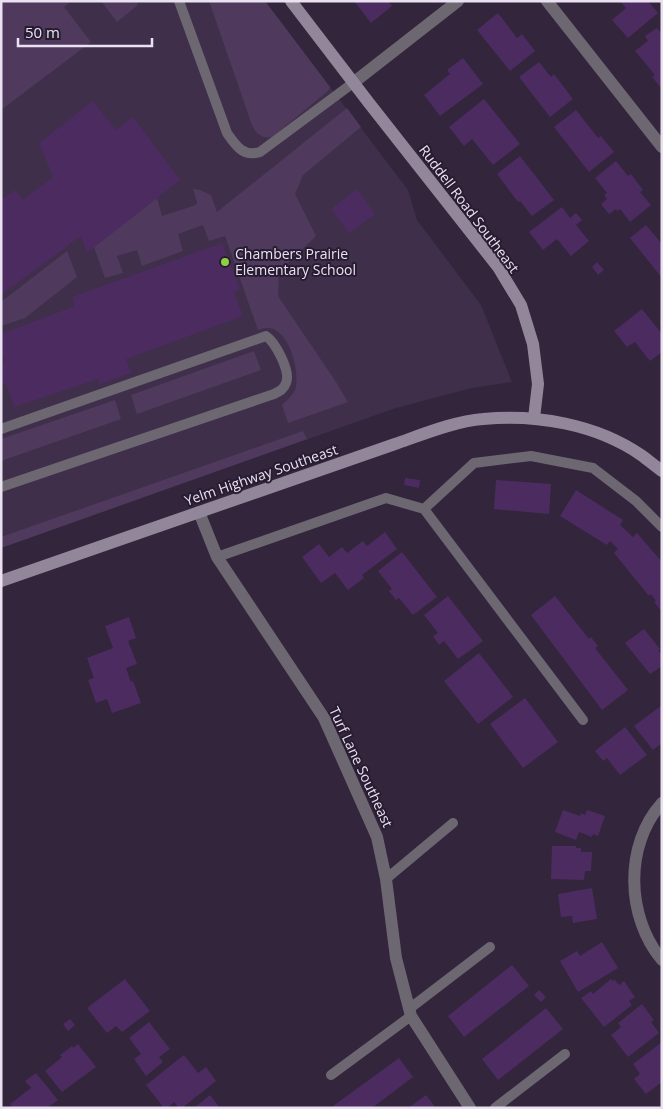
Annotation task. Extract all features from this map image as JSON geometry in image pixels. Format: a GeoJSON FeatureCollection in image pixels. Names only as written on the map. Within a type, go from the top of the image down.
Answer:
{"type":"FeatureCollection","features":[{"type":"Feature","properties":{"kind":"main road","name":"Ruddell Road Southeast"},"geometry":{"type":"LineString","coordinates":[[291,1],[498,267],[520,305],[533,344],[538,384],[534,418]]}},
{"type":"Feature","properties":{"kind":"main road"},"geometry":{"type":"LineString","coordinates":[[534,418],[564,423],[607,436],[640,454],[662,471]]}},
{"type":"Feature","properties":{"kind":"main road","name":"Yelm Highway Southeast"},"geometry":{"type":"LineString","coordinates":[[1,581],[438,429],[482,419],[534,418]]}},
{"type":"Feature","properties":{"kind":"street"},"geometry":{"type":"LineString","coordinates":[[353,83],[458,1]]}},
{"type":"Feature","properties":{"kind":"street"},"geometry":{"type":"LineString","coordinates":[[547,1],[662,147]]}},
{"type":"Feature","properties":{"kind":"street","name":"Turf Lane Southeast"},"geometry":{"type":"LineString","coordinates":[[199,512],[218,557],[324,718],[377,837],[386,879],[396,958],[410,1012],[470,1108]]}},
{"type":"Feature","properties":{"kind":"street"},"geometry":{"type":"LineString","coordinates":[[662,803],[653,813],[641,840],[635,862],[634,894],[646,937],[662,960]]}},
{"type":"Feature","properties":{"kind":"lane"},"geometry":{"type":"LineString","coordinates":[[179,1],[227,133],[235,146],[244,152],[252,155],[260,152],[353,83]]}},
{"type":"Feature","properties":{"kind":"lane"},"geometry":{"type":"LineString","coordinates":[[1,429],[266,336],[272,340],[286,370],[287,381],[283,390],[274,394],[1,487]]}},
{"type":"Feature","properties":{"kind":"lane"},"geometry":{"type":"LineString","coordinates":[[424,509],[474,463],[532,456],[593,468],[636,501],[662,527]]}},
{"type":"Feature","properties":{"kind":"lane"},"geometry":{"type":"LineString","coordinates":[[218,557],[386,498],[424,509],[583,720]]}},
{"type":"Feature","properties":{"kind":"lane"},"geometry":{"type":"LineString","coordinates":[[386,879],[453,823]]}},
{"type":"Feature","properties":{"kind":"lane"},"geometry":{"type":"LineString","coordinates":[[331,1075],[490,947]]}},
{"type":"Feature","properties":{"kind":"lane"},"geometry":{"type":"LineString","coordinates":[[495,1108],[565,1054]]}},
{"type":"Feature","properties":{"kind":"shaded area","name":"Chambers Prairie Elementary School"},"geometry":{"type":"Polygon","coordinates":[[[1,1],[265,1],[408,190],[417,220],[481,305],[512,382],[472,388],[396,408],[1,548],[1,1]]]}},
{"type":"Feature","properties":{"kind":"shaded area"},"geometry":{"type":"Polygon","coordinates":[[[1,1],[71,1],[64,7],[91,42],[1,110],[1,1]]]}},
{"type":"Feature","properties":{"kind":"shaded area"},"geometry":{"type":"Polygon","coordinates":[[[101,1],[137,1],[138,5],[117,22],[101,1]]]}},
{"type":"Feature","properties":{"kind":"shaded area"},"geometry":{"type":"Polygon","coordinates":[[[209,1],[265,1],[330,87],[328,91],[272,137],[259,135],[252,125],[209,1]]]}},
{"type":"Feature","properties":{"kind":"shaded area"},"geometry":{"type":"Polygon","coordinates":[[[347,108],[361,127],[303,175],[295,194],[316,236],[279,272],[278,296],[348,402],[288,423],[282,405],[295,390],[295,362],[287,342],[281,334],[274,329],[263,328],[258,330],[225,236],[209,241],[203,225],[178,234],[183,251],[142,266],[137,250],[117,256],[123,273],[105,278],[94,247],[157,198],[162,216],[196,205],[197,202],[193,189],[200,190],[211,195],[217,212],[347,108]]]}},
{"type":"Feature","properties":{"kind":"shaded area"},"geometry":{"type":"Polygon","coordinates":[[[67,251],[77,277],[25,318],[1,326],[1,302],[67,251]]]}},
{"type":"Feature","properties":{"kind":"shaded area"},"geometry":{"type":"Polygon","coordinates":[[[254,351],[261,370],[137,414],[131,395],[254,351]]]}},
{"type":"Feature","properties":{"kind":"shaded area"},"geometry":{"type":"Polygon","coordinates":[[[115,400],[121,419],[1,461],[1,439],[115,400]]]}},
{"type":"Feature","properties":{"kind":"shaded area"},"geometry":{"type":"Polygon","coordinates":[[[303,431],[307,439],[1,548],[1,537],[303,431]]]}},
{"type":"Feature","properties":{"kind":"building"},"geometry":{"type":"Polygon","coordinates":[[[354,1],[388,1],[392,6],[371,23],[354,1]]]}},
{"type":"Feature","properties":{"kind":"building"},"geometry":{"type":"Polygon","coordinates":[[[620,1],[648,1],[658,13],[628,38],[612,20],[626,8],[620,1]]]}},
{"type":"Feature","properties":{"kind":"building"},"geometry":{"type":"Polygon","coordinates":[[[498,13],[517,38],[522,34],[535,51],[510,71],[477,30],[498,13]]]}},
{"type":"Feature","properties":{"kind":"building"},"geometry":{"type":"Polygon","coordinates":[[[657,28],[662,34],[662,89],[652,77],[655,75],[635,51],[648,41],[645,36],[657,28]]]}},
{"type":"Feature","properties":{"kind":"building"},"geometry":{"type":"Polygon","coordinates":[[[463,58],[483,84],[440,116],[424,95],[450,74],[447,70],[463,58]]]}},
{"type":"Feature","properties":{"kind":"building"},"geometry":{"type":"Polygon","coordinates":[[[539,62],[551,77],[554,74],[573,99],[550,117],[519,77],[539,62]]]}},
{"type":"Feature","properties":{"kind":"building"},"geometry":{"type":"Polygon","coordinates":[[[484,99],[520,144],[493,165],[472,139],[464,146],[449,127],[484,99]]]}},
{"type":"Feature","properties":{"kind":"building"},"geometry":{"type":"Polygon","coordinates":[[[93,101],[116,130],[133,117],[180,180],[87,253],[81,236],[1,295],[1,200],[15,190],[23,200],[53,177],[39,143],[93,101]]]}},
{"type":"Feature","properties":{"kind":"building"},"geometry":{"type":"Polygon","coordinates":[[[576,110],[598,138],[601,136],[614,152],[589,172],[554,127],[576,110]]]}},
{"type":"Feature","properties":{"kind":"building"},"geometry":{"type":"Polygon","coordinates":[[[520,156],[554,200],[532,216],[520,201],[518,202],[497,174],[520,156]]]}},
{"type":"Feature","properties":{"kind":"building"},"geometry":{"type":"Polygon","coordinates":[[[616,161],[628,176],[631,174],[643,190],[640,192],[651,205],[630,222],[620,209],[617,211],[616,209],[609,214],[601,204],[607,199],[604,195],[607,193],[595,178],[616,161]]]}},
{"type":"Feature","properties":{"kind":"building"},"geometry":{"type":"Polygon","coordinates":[[[357,189],[375,214],[349,233],[331,209],[357,189]]]}},
{"type":"Feature","properties":{"kind":"building"},"geometry":{"type":"Polygon","coordinates":[[[562,207],[570,218],[576,213],[582,220],[576,225],[589,241],[571,256],[557,239],[543,250],[529,232],[562,207]]]}},
{"type":"Feature","properties":{"kind":"building"},"geometry":{"type":"Polygon","coordinates":[[[646,225],[662,244],[662,278],[630,238],[646,225]]]}},
{"type":"Feature","properties":{"kind":"building"},"geometry":{"type":"Polygon","coordinates":[[[222,243],[240,289],[234,292],[243,316],[126,359],[131,373],[99,384],[98,379],[14,407],[6,383],[1,385],[1,362],[5,361],[1,351],[1,334],[75,306],[72,297],[222,243]]]}},
{"type":"Feature","properties":{"kind":"building"},"geometry":{"type":"Polygon","coordinates":[[[597,262],[604,270],[598,275],[592,267],[597,262]]]}},
{"type":"Feature","properties":{"kind":"building"},"geometry":{"type":"Polygon","coordinates":[[[642,309],[662,334],[662,352],[650,361],[635,342],[627,347],[614,331],[642,309]]]}},
{"type":"Feature","properties":{"kind":"building"},"geometry":{"type":"Polygon","coordinates":[[[405,478],[420,480],[419,488],[404,485],[405,478]]]}},
{"type":"Feature","properties":{"kind":"building"},"geometry":{"type":"Polygon","coordinates":[[[496,480],[551,484],[549,514],[494,509],[496,480]]]}},
{"type":"Feature","properties":{"kind":"building"},"geometry":{"type":"Polygon","coordinates":[[[576,490],[623,520],[620,525],[633,537],[637,533],[662,562],[662,612],[654,602],[656,601],[651,594],[649,596],[614,553],[618,549],[610,541],[607,545],[560,516],[576,490]]]}},
{"type":"Feature","properties":{"kind":"building"},"geometry":{"type":"Polygon","coordinates":[[[385,532],[397,549],[362,575],[364,578],[348,590],[335,573],[321,583],[302,557],[319,544],[329,557],[342,547],[347,553],[363,541],[367,546],[385,532]]]}},
{"type":"Feature","properties":{"kind":"building"},"geometry":{"type":"Polygon","coordinates":[[[402,552],[437,597],[413,615],[399,598],[396,600],[389,591],[392,589],[378,571],[402,552]]]}},
{"type":"Feature","properties":{"kind":"building"},"geometry":{"type":"Polygon","coordinates":[[[448,596],[483,641],[458,659],[444,641],[439,645],[433,636],[438,633],[424,615],[448,596]]]}},
{"type":"Feature","properties":{"kind":"building"},"geometry":{"type":"Polygon","coordinates":[[[555,596],[589,639],[591,637],[598,646],[595,648],[628,690],[602,710],[531,615],[555,596]]]}},
{"type":"Feature","properties":{"kind":"building"},"geometry":{"type":"Polygon","coordinates":[[[129,617],[136,638],[128,641],[137,664],[126,668],[141,703],[112,713],[107,699],[96,703],[88,680],[94,678],[87,658],[113,648],[105,626],[129,617]]]}},
{"type":"Feature","properties":{"kind":"building"},"geometry":{"type":"Polygon","coordinates":[[[644,629],[660,649],[658,651],[662,655],[662,666],[650,674],[625,643],[644,629]]]}},
{"type":"Feature","properties":{"kind":"building"},"geometry":{"type":"Polygon","coordinates":[[[479,653],[513,697],[478,724],[444,681],[479,653]]]}},
{"type":"Feature","properties":{"kind":"building"},"geometry":{"type":"Polygon","coordinates":[[[525,698],[558,742],[523,768],[490,724],[525,698]]]}},
{"type":"Feature","properties":{"kind":"building"},"geometry":{"type":"Polygon","coordinates":[[[662,705],[662,743],[653,750],[634,726],[662,705]]]}},
{"type":"Feature","properties":{"kind":"building"},"geometry":{"type":"Polygon","coordinates":[[[625,727],[647,755],[620,775],[607,758],[603,761],[595,751],[625,727]]]}},
{"type":"Feature","properties":{"kind":"building"},"geometry":{"type":"Polygon","coordinates":[[[563,810],[580,816],[581,813],[585,815],[587,810],[605,816],[598,836],[593,834],[592,837],[579,832],[576,840],[555,832],[563,810]]]}},
{"type":"Feature","properties":{"kind":"building"},"geometry":{"type":"Polygon","coordinates":[[[552,846],[576,846],[576,848],[581,848],[581,852],[592,852],[591,871],[585,871],[584,880],[551,879],[552,846]]]}},
{"type":"Feature","properties":{"kind":"building"},"geometry":{"type":"Polygon","coordinates":[[[592,888],[597,919],[573,923],[572,916],[561,917],[558,894],[592,888]]]}},
{"type":"Feature","properties":{"kind":"building"},"geometry":{"type":"Polygon","coordinates":[[[602,942],[618,968],[578,992],[560,961],[577,951],[580,956],[602,942]]]}},
{"type":"Feature","properties":{"kind":"building"},"geometry":{"type":"Polygon","coordinates":[[[512,965],[529,986],[464,1037],[448,1016],[512,965]]]}},
{"type":"Feature","properties":{"kind":"building"},"geometry":{"type":"Polygon","coordinates":[[[125,979],[150,1011],[122,1032],[116,1026],[107,1033],[87,1008],[125,979]]]}},
{"type":"Feature","properties":{"kind":"building"},"geometry":{"type":"Polygon","coordinates":[[[611,979],[613,981],[614,979],[619,985],[624,981],[635,997],[629,1001],[632,1005],[604,1027],[581,998],[591,991],[593,994],[611,979]]]}},
{"type":"Feature","properties":{"kind":"building"},"geometry":{"type":"Polygon","coordinates":[[[539,990],[546,997],[541,1002],[534,995],[539,990]]]}},
{"type":"Feature","properties":{"kind":"building"},"geometry":{"type":"Polygon","coordinates":[[[642,1004],[654,1020],[651,1022],[659,1033],[628,1057],[611,1035],[621,1027],[618,1023],[642,1004]]]}},
{"type":"Feature","properties":{"kind":"building"},"geometry":{"type":"Polygon","coordinates":[[[546,1008],[563,1029],[498,1080],[482,1059],[546,1008]]]}},
{"type":"Feature","properties":{"kind":"building"},"geometry":{"type":"Polygon","coordinates":[[[70,1019],[75,1025],[68,1031],[63,1024],[70,1019]]]}},
{"type":"Feature","properties":{"kind":"building"},"geometry":{"type":"Polygon","coordinates":[[[149,1022],[170,1049],[159,1057],[163,1062],[146,1076],[134,1059],[141,1054],[129,1038],[149,1022]]]}},
{"type":"Feature","properties":{"kind":"building"},"geometry":{"type":"Polygon","coordinates":[[[662,1042],[662,1082],[646,1094],[634,1079],[640,1074],[633,1064],[662,1042]]]}},
{"type":"Feature","properties":{"kind":"building"},"geometry":{"type":"Polygon","coordinates":[[[78,1044],[96,1067],[62,1092],[45,1071],[62,1057],[60,1055],[78,1044]]]}},
{"type":"Feature","properties":{"kind":"building"},"geometry":{"type":"Polygon","coordinates":[[[184,1055],[198,1073],[206,1067],[216,1081],[182,1108],[179,1108],[174,1102],[167,1108],[164,1108],[146,1085],[184,1055]]]}},
{"type":"Feature","properties":{"kind":"building"},"geometry":{"type":"Polygon","coordinates":[[[399,1058],[413,1077],[372,1108],[334,1108],[333,1106],[399,1058]]]}},
{"type":"Feature","properties":{"kind":"building"},"geometry":{"type":"Polygon","coordinates":[[[36,1073],[58,1100],[47,1108],[13,1108],[10,1104],[31,1088],[25,1081],[36,1073]]]}},
{"type":"Feature","properties":{"kind":"building"},"geometry":{"type":"Polygon","coordinates":[[[210,1095],[220,1108],[194,1108],[210,1095]]]}},
{"type":"Feature","properties":{"kind":"building"},"geometry":{"type":"Polygon","coordinates":[[[426,1095],[436,1108],[408,1108],[426,1095]]]}},
{"type":"Feature","properties":{"kind":"place","name":"Chambers Prairie Elementary School"},"geometry":{"type":"Point","coordinates":[225,262]}}]}
